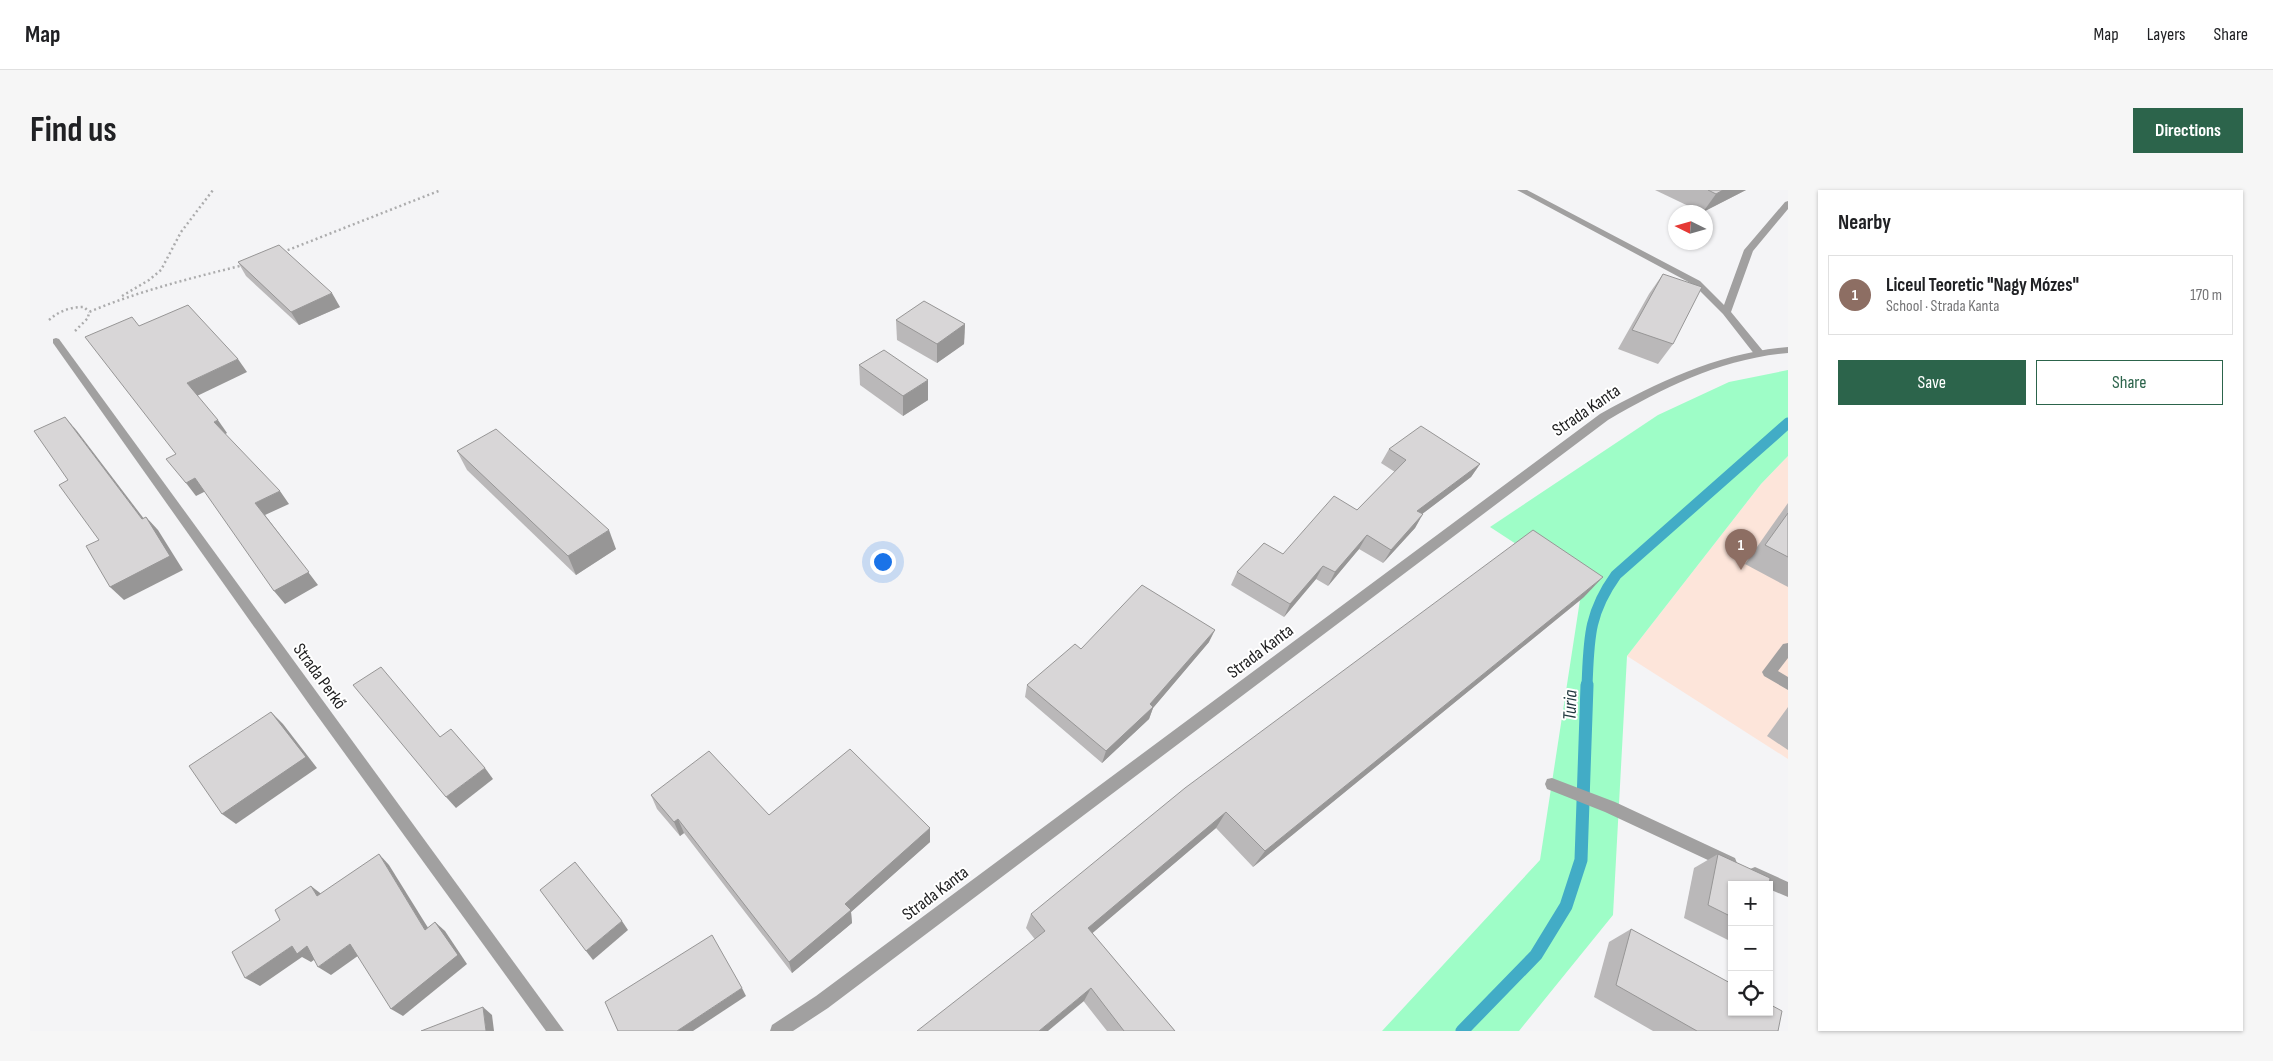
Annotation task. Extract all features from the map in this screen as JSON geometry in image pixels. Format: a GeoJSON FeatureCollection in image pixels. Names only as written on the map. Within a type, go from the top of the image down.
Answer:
{"type":"FeatureCollection","features":[{"type":"Feature","properties":{"kind":"street"},"geometry":{"type":"LineString","coordinates":[[1521,190],[1697,283],[1726,312],[1759,353]]}},
{"type":"Feature","properties":{"kind":"street"},"geometry":{"type":"LineString","coordinates":[[1726,312],[1749,250],[1788,204]]}},
{"type":"Feature","properties":{"kind":"street","name":"Strada Perkő"},"geometry":{"type":"LineString","coordinates":[[56,341],[316,703],[556,1031]]}},
{"type":"Feature","properties":{"kind":"street","name":"Strada Kanta"},"geometry":{"type":"LineString","coordinates":[[778,1031],[830,996],[1604,418],[1677,379],[1712,365],[1759,353],[1788,350]]}},
{"type":"Feature","properties":{"kind":"street"},"geometry":{"type":"LineString","coordinates":[[1788,648],[1769,672],[1788,684]]}},
{"type":"Feature","properties":{"kind":"street"},"geometry":{"type":"LineString","coordinates":[[1552,784],[1610,807],[1788,890]]}},
{"type":"Feature","properties":{"kind":"path"},"geometry":{"type":"LineString","coordinates":[[56,341],[79,328],[88,318],[89,312],[115,300],[149,280],[161,270],[182,232],[213,190]]}},
{"type":"Feature","properties":{"kind":"path"},"geometry":{"type":"LineString","coordinates":[[275,255],[441,190]]}},
{"type":"Feature","properties":{"kind":"path"},"geometry":{"type":"LineString","coordinates":[[115,300],[154,287],[248,265]]}},
{"type":"Feature","properties":{"kind":"shaded area"},"geometry":{"type":"Polygon","coordinates":[[[1788,456],[1788,759],[1627,656],[1761,484],[1788,456]]]}},
{"type":"Feature","properties":{"kind":"green space"},"geometry":{"type":"Polygon","coordinates":[[[1788,370],[1788,456],[1761,484],[1627,656],[1613,915],[1519,1031],[1382,1031],[1540,860],[1582,587],[1490,527],[1658,415],[1729,382],[1788,370]]]}},
{"type":"Feature","properties":{"kind":"building"},"geometry":{"type":"Polygon","coordinates":[[[1708,190],[1723,190],[1716,194],[1708,190]]]}},
{"type":"Feature","properties":{"kind":"building"},"geometry":{"type":"Polygon","coordinates":[[[279,245],[332,293],[291,312],[238,262],[279,245]]]}},
{"type":"Feature","properties":{"kind":"building"},"geometry":{"type":"Polygon","coordinates":[[[1663,274],[1702,287],[1673,344],[1632,330],[1663,274]]]}},
{"type":"Feature","properties":{"kind":"building"},"geometry":{"type":"Polygon","coordinates":[[[924,301],[965,324],[937,344],[896,320],[924,301]]]}},
{"type":"Feature","properties":{"kind":"building"},"geometry":{"type":"Polygon","coordinates":[[[188,305],[238,359],[187,383],[218,420],[214,422],[280,491],[255,503],[309,572],[274,591],[195,478],[186,483],[166,459],[176,454],[85,337],[132,317],[139,326],[188,305]]]}},
{"type":"Feature","properties":{"kind":"building"},"geometry":{"type":"Polygon","coordinates":[[[884,350],[928,380],[903,396],[859,365],[884,350]]]}},
{"type":"Feature","properties":{"kind":"building"},"geometry":{"type":"Polygon","coordinates":[[[65,417],[142,519],[146,517],[170,556],[110,587],[86,546],[99,540],[59,485],[68,480],[34,431],[65,417]]]}},
{"type":"Feature","properties":{"kind":"building"},"geometry":{"type":"Polygon","coordinates":[[[1421,426],[1480,464],[1417,511],[1423,514],[1391,550],[1367,535],[1335,572],[1323,566],[1290,604],[1237,572],[1264,543],[1283,554],[1334,496],[1357,510],[1406,460],[1389,449],[1421,426]]]}},
{"type":"Feature","properties":{"kind":"building"},"geometry":{"type":"Polygon","coordinates":[[[496,429],[609,530],[568,556],[457,451],[496,429]]]}},
{"type":"Feature","properties":{"kind":"building"},"geometry":{"type":"Polygon","coordinates":[[[1788,513],[1788,557],[1765,545],[1788,513]]]}},
{"type":"Feature","properties":{"kind":"building"},"geometry":{"type":"Polygon","coordinates":[[[1533,530],[1603,577],[1265,851],[1226,812],[1088,928],[1175,1031],[1124,1031],[1091,988],[1039,1031],[917,1031],[1045,931],[1031,914],[1185,788],[1533,530]]]}},
{"type":"Feature","properties":{"kind":"building"},"geometry":{"type":"Polygon","coordinates":[[[1142,585],[1215,630],[1150,704],[1153,707],[1106,751],[1027,685],[1075,644],[1081,649],[1142,585]]]}},
{"type":"Feature","properties":{"kind":"building"},"geometry":{"type":"Polygon","coordinates":[[[381,667],[440,737],[451,729],[485,768],[446,797],[353,685],[381,667]]]}},
{"type":"Feature","properties":{"kind":"building"},"geometry":{"type":"Polygon","coordinates":[[[271,712],[306,757],[222,814],[189,766],[271,712]]]}},
{"type":"Feature","properties":{"kind":"building"},"geometry":{"type":"Polygon","coordinates":[[[850,749],[930,828],[845,904],[851,910],[789,962],[678,819],[674,822],[651,795],[709,751],[769,815],[850,749]]]}},
{"type":"Feature","properties":{"kind":"building"},"geometry":{"type":"Polygon","coordinates":[[[379,854],[425,930],[435,922],[458,955],[391,1009],[350,944],[318,967],[307,946],[297,954],[292,946],[245,978],[232,952],[280,920],[275,910],[311,886],[317,896],[379,854]]]}},
{"type":"Feature","properties":{"kind":"building"},"geometry":{"type":"Polygon","coordinates":[[[1718,854],[1770,878],[1770,881],[1728,881],[1728,915],[1708,905],[1718,854]]]}},
{"type":"Feature","properties":{"kind":"building"},"geometry":{"type":"Polygon","coordinates":[[[575,862],[622,921],[586,951],[540,890],[575,862]]]}},
{"type":"Feature","properties":{"kind":"building"},"geometry":{"type":"Polygon","coordinates":[[[1631,929],[1728,982],[1728,1016],[1773,1016],[1773,1006],[1782,1011],[1778,1031],[1697,1031],[1616,985],[1631,929]]]}},
{"type":"Feature","properties":{"kind":"building"},"geometry":{"type":"Polygon","coordinates":[[[712,935],[742,988],[677,1031],[618,1031],[605,1002],[712,935]]]}},
{"type":"Feature","properties":{"kind":"building"},"geometry":{"type":"Polygon","coordinates":[[[483,1007],[486,1031],[421,1031],[483,1007]]]}},
{"type":"Feature","properties":{"kind":"waterway","name":"Turia"},"geometry":{"type":"LineString","coordinates":[[1587,686],[1588,655],[1595,615],[1600,602],[1616,575],[1788,423]]}},
{"type":"Feature","properties":{"kind":"waterway","name":"Turia"},"geometry":{"type":"LineString","coordinates":[[1462,1031],[1536,955],[1566,906],[1581,860],[1587,685]]}},
{"type":"Feature","properties":{"kind":"place","name":"Liceul Teoretic \"Nagy Mózes\""},"geometry":{"type":"Point","coordinates":[1741,570]}}]}
